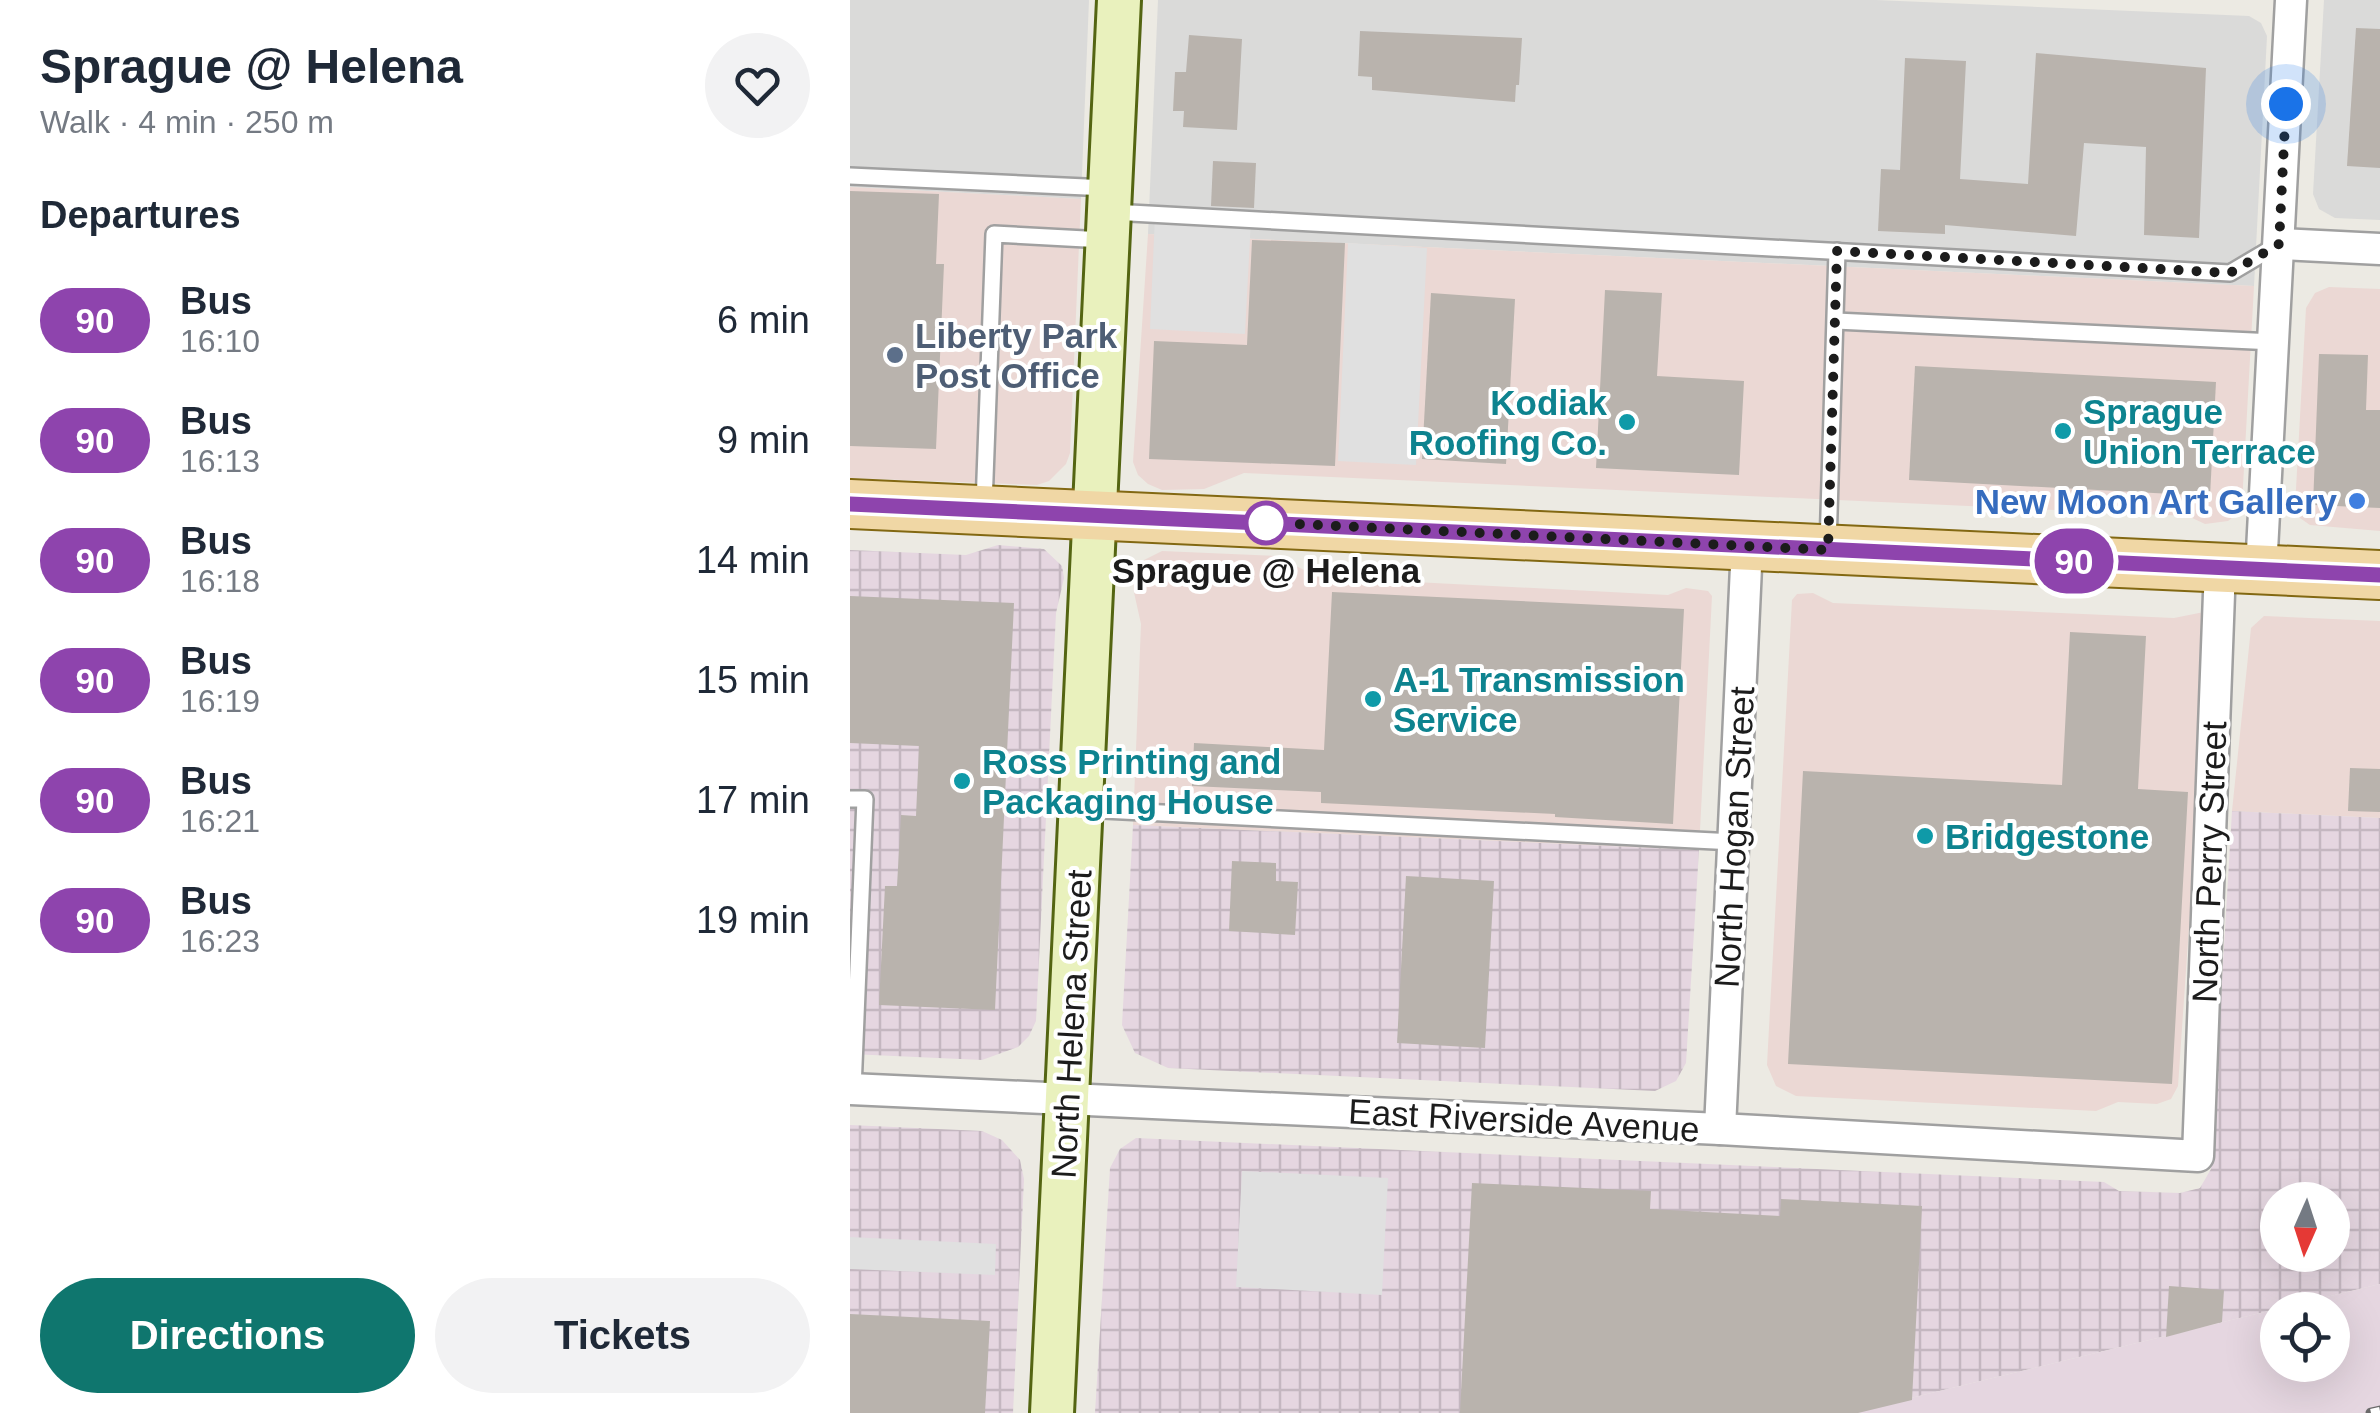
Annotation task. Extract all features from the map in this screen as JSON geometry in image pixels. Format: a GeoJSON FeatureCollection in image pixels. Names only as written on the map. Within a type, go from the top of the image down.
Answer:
{"type":"FeatureCollection","features":[{"type":"Feature","properties":{"kind":"main road"},"geometry":{"type":"LineString","coordinates":[[850,504],[2380,575]]}},
{"type":"Feature","properties":{"kind":"street","name":"North Helena Street"},"geometry":{"type":"LineString","coordinates":[[1052,1413],[1119,0]]}},
{"type":"Feature","properties":{"kind":"street","name":"North Perry Street"},"geometry":{"type":"LineString","coordinates":[[2198,1156],[2240,569],[2274,342],[2291,0]]}},
{"type":"Feature","properties":{"kind":"street"},"geometry":{"type":"LineString","coordinates":[[2279,244],[2380,250]]}},
{"type":"Feature","properties":{"kind":"street","name":"North Hogan Street"},"geometry":{"type":"LineString","coordinates":[[1720,1129],[1748,545]]}},
{"type":"Feature","properties":{"kind":"street","name":"East Riverside Avenue"},"geometry":{"type":"LineString","coordinates":[[851,1089],[1720,1129],[2198,1156]]}},
{"type":"Feature","properties":{"kind":"lane"},"geometry":{"type":"LineString","coordinates":[[850,176],[1110,213],[2230,273],[2279,244]]}},
{"type":"Feature","properties":{"kind":"lane"},"geometry":{"type":"LineString","coordinates":[[984,510],[994,234],[1110,213]]}},
{"type":"Feature","properties":{"kind":"lane"},"geometry":{"type":"LineString","coordinates":[[1828,550],[1837,251]]}},
{"type":"Feature","properties":{"kind":"lane"},"geometry":{"type":"LineString","coordinates":[[1836,321],[2274,342]]}},
{"type":"Feature","properties":{"kind":"lane"},"geometry":{"type":"LineString","coordinates":[[850,799],[866,799],[851,1089]]}},
{"type":"Feature","properties":{"kind":"lane"},"geometry":{"type":"LineString","coordinates":[[1082,809],[1734,842]]}},
{"type":"Feature","properties":{"kind":"shaded area"},"geometry":{"type":"Polygon","coordinates":[[[850,0],[1089,0],[1081,199],[850,187],[850,0]]]}},
{"type":"Feature","properties":{"kind":"shaded area"},"geometry":{"type":"Polygon","coordinates":[[[1158,0],[1876,0],[2249,16],[2261,23],[2267,36],[2254,286],[1148,234],[1158,0]]]}},
{"type":"Feature","properties":{"kind":"shaded area"},"geometry":{"type":"Polygon","coordinates":[[[2324,0],[2380,0],[2380,220],[2335,218],[2319,209],[2313,194],[2324,0]]]}},
{"type":"Feature","properties":{"kind":"shaded area"},"geometry":{"type":"Polygon","coordinates":[[[850,187],[1081,199],[1070,453],[1066,464],[1049,481],[1037,485],[850,478],[850,187]]]}},
{"type":"Feature","properties":{"kind":"shaded area"},"geometry":{"type":"Polygon","coordinates":[[[1155,214],[1251,220],[1245,334],[1150,329],[1155,214]]]}},
{"type":"Feature","properties":{"kind":"shaded area"},"geometry":{"type":"Polygon","coordinates":[[[1148,234],[2254,286],[2242,504],[2228,521],[2205,524],[2188,516],[1244,473],[1204,489],[1162,490],[1138,475],[1133,462],[1148,234]]]}},
{"type":"Feature","properties":{"kind":"shaded area"},"geometry":{"type":"Polygon","coordinates":[[[1348,243],[1427,248],[1416,465],[1338,461],[1348,243]]]}},
{"type":"Feature","properties":{"kind":"shaded area"},"geometry":{"type":"Polygon","coordinates":[[[2329,287],[2380,289],[2380,531],[2310,525],[2300,518],[2295,507],[2306,308],[2315,293],[2329,287]]]}},
{"type":"Feature","properties":{"kind":"shaded area"},"geometry":{"type":"Polygon","coordinates":[[[998,545],[1044,549],[1062,566],[1064,578],[1056,613],[1036,1021],[1018,1047],[982,1060],[850,1054],[850,550],[966,555],[998,545]]]}},
{"type":"Feature","properties":{"kind":"shaded area"},"geometry":{"type":"Polygon","coordinates":[[[1162,551],[1276,556],[1318,577],[1668,595],[1686,588],[1708,591],[1712,596],[1699,850],[1133,825],[1141,624],[1133,575],[1142,561],[1162,551]]]}},
{"type":"Feature","properties":{"kind":"shaded area","name":"Bridgestone"},"geometry":{"type":"Polygon","coordinates":[[[1813,593],[1833,603],[2174,618],[2204,612],[2210,623],[2178,1086],[2171,1099],[2157,1104],[2118,1102],[2096,1111],[1796,1096],[1776,1086],[1767,1065],[1792,600],[1797,594],[1813,593]]]}},
{"type":"Feature","properties":{"kind":"shaded area"},"geometry":{"type":"Polygon","coordinates":[[[2264,616],[2380,621],[2380,818],[2232,811],[2251,628],[2264,616]]]}},
{"type":"Feature","properties":{"kind":"shaded area"},"geometry":{"type":"Polygon","coordinates":[[[2232,811],[2380,818],[2380,1284],[2347,1292],[2260,1292],[2260,1313],[1849,1413],[1095,1413],[1110,1168],[1120,1149],[1136,1138],[2104,1182],[2119,1191],[2180,1193],[2200,1188],[2211,1169],[2232,811]]]}},
{"type":"Feature","properties":{"kind":"shaded area"},"geometry":{"type":"Polygon","coordinates":[[[1133,825],[1699,850],[1686,1063],[1676,1081],[1655,1091],[1168,1068],[1135,1053],[1122,1025],[1133,825]]]}},
{"type":"Feature","properties":{"kind":"shaded area"},"geometry":{"type":"Polygon","coordinates":[[[850,1125],[982,1131],[1002,1140],[1020,1160],[1024,1179],[1013,1413],[850,1413],[850,1125]]]}},
{"type":"Feature","properties":{"kind":"shaded area"},"geometry":{"type":"Polygon","coordinates":[[[1242,1171],[1388,1178],[1382,1295],[1236,1287],[1242,1171]]]}},
{"type":"Feature","properties":{"kind":"shaded area"},"geometry":{"type":"Polygon","coordinates":[[[850,1237],[996,1244],[995,1275],[850,1269],[850,1237]]]}},
{"type":"Feature","properties":{"kind":"shaded area"},"geometry":{"type":"Polygon","coordinates":[[[2380,1284],[2380,1413],[1849,1413],[2260,1313],[2260,1382],[2350,1382],[2347,1292],[2380,1284]]]}},
{"type":"Feature","properties":{"kind":"building"},"geometry":{"type":"Polygon","coordinates":[[[2356,28],[2380,29],[2380,168],[2347,166],[2356,28]]]}},
{"type":"Feature","properties":{"kind":"building"},"geometry":{"type":"Polygon","coordinates":[[[1360,31],[1522,38],[1515,102],[1372,90],[1372,77],[1358,76],[1360,31]]]}},
{"type":"Feature","properties":{"kind":"building"},"geometry":{"type":"Polygon","coordinates":[[[1189,35],[1242,39],[1237,130],[1183,127],[1184,111],[1173,111],[1175,72],[1186,72],[1189,35]]]}},
{"type":"Feature","properties":{"kind":"building"},"geometry":{"type":"Polygon","coordinates":[[[2036,53],[2206,68],[2199,238],[2144,235],[2146,147],[2084,143],[2076,236],[1945,225],[1945,234],[1878,231],[1881,169],[1900,170],[1905,58],[1966,61],[1960,179],[2028,184],[2036,53]]]}},
{"type":"Feature","properties":{"kind":"building"},"geometry":{"type":"Polygon","coordinates":[[[1213,161],[1256,163],[1254,208],[1211,206],[1213,161]]]}},
{"type":"Feature","properties":{"kind":"building","name":"Liberty Park Post Office"},"geometry":{"type":"Polygon","coordinates":[[[850,191],[939,194],[936,264],[944,264],[936,449],[850,446],[850,191]]]}},
{"type":"Feature","properties":{"kind":"building"},"geometry":{"type":"Polygon","coordinates":[[[1252,240],[1345,243],[1335,466],[1149,459],[1154,341],[1247,345],[1252,240]]]}},
{"type":"Feature","properties":{"kind":"building"},"geometry":{"type":"Polygon","coordinates":[[[1605,290],[1662,293],[1657,376],[1744,381],[1739,475],[1596,468],[1605,290]]]}},
{"type":"Feature","properties":{"kind":"building"},"geometry":{"type":"Polygon","coordinates":[[[1431,293],[1515,299],[1506,464],[1422,459],[1431,293]]]}},
{"type":"Feature","properties":{"kind":"building"},"geometry":{"type":"Polygon","coordinates":[[[2319,354],[2368,355],[2366,410],[2380,410],[2380,508],[2313,505],[2319,354]]]}},
{"type":"Feature","properties":{"kind":"building","name":"Sprague Union Terrace"},"geometry":{"type":"Polygon","coordinates":[[[1915,366],[2216,382],[2210,496],[1909,480],[1915,366]]]}},
{"type":"Feature","properties":{"kind":"building"},"geometry":{"type":"Polygon","coordinates":[[[1332,592],[1684,609],[1673,824],[1321,803],[1321,792],[1192,786],[1194,743],[1324,750],[1332,592]]]}},
{"type":"Feature","properties":{"kind":"building","name":"Ross Printing and Packaging House"},"geometry":{"type":"Polygon","coordinates":[[[850,596],[1014,603],[995,1010],[879,1005],[885,886],[897,886],[901,815],[916,816],[919,746],[850,743],[850,596]]]}},
{"type":"Feature","properties":{"kind":"building","name":"Bridgestone"},"geometry":{"type":"Polygon","coordinates":[[[2070,632],[2146,636],[2138,789],[2188,792],[2172,1084],[1788,1064],[1803,771],[2062,785],[2070,632]]]}},
{"type":"Feature","properties":{"kind":"building"},"geometry":{"type":"Polygon","coordinates":[[[2350,768],[2380,769],[2380,812],[2348,811],[2350,768]]]}},
{"type":"Feature","properties":{"kind":"building"},"geometry":{"type":"Polygon","coordinates":[[[1232,861],[1276,863],[1276,881],[1298,882],[1295,935],[1229,931],[1232,861]]]}},
{"type":"Feature","properties":{"kind":"building"},"geometry":{"type":"Polygon","coordinates":[[[1406,876],[1494,881],[1485,1048],[1397,1043],[1406,876]]]}},
{"type":"Feature","properties":{"kind":"building"},"geometry":{"type":"Polygon","coordinates":[[[1472,1183],[1651,1191],[1650,1209],[1780,1216],[1781,1199],[1922,1206],[1912,1400],[1858,1413],[1460,1413],[1472,1183]]]}},
{"type":"Feature","properties":{"kind":"building"},"geometry":{"type":"Polygon","coordinates":[[[2169,1286],[2224,1290],[2222,1322],[2166,1337],[2169,1286]]]}},
{"type":"Feature","properties":{"kind":"building"},"geometry":{"type":"Polygon","coordinates":[[[850,1314],[990,1321],[985,1413],[850,1413],[850,1314]]]}},
{"type":"Feature","properties":{"kind":"railway"},"geometry":{"type":"LineString","coordinates":[[2371,1413],[2380,1411]]}},
{"type":"Feature","properties":{"kind":"bus line","name":"90"},"geometry":{"type":"LineString","coordinates":[[850,504],[2380,575]]}},
{"type":"Feature","properties":{"kind":"place","name":"Liberty Park Post Office"},"geometry":{"type":"Point","coordinates":[895,355]}},
{"type":"Feature","properties":{"kind":"place","name":"Kodiak Roofing Co."},"geometry":{"type":"Point","coordinates":[1627,422]}},
{"type":"Feature","properties":{"kind":"place","name":"Sprague Union Terrace"},"geometry":{"type":"Point","coordinates":[2063,431]}},
{"type":"Feature","properties":{"kind":"place","name":"New Moon Art Gallery"},"geometry":{"type":"Point","coordinates":[2357,501]}},
{"type":"Feature","properties":{"kind":"place","name":"Sprague @ Helena"},"geometry":{"type":"Point","coordinates":[1266,523]}},
{"type":"Feature","properties":{"kind":"place","name":"A-1 Transmission Service"},"geometry":{"type":"Point","coordinates":[1373,699]}},
{"type":"Feature","properties":{"kind":"place","name":"Ross Printing and Packaging House"},"geometry":{"type":"Point","coordinates":[962,781]}},
{"type":"Feature","properties":{"kind":"place","name":"Bridgestone"},"geometry":{"type":"Point","coordinates":[1925,836]}},
{"type":"Feature","properties":{"kind":"route"},"geometry":{"type":"LineString","coordinates":[[1266,523],[1256,522],[1828,550],[1837,251],[2230,273],[2279,244],[2286,104]]}}]}
